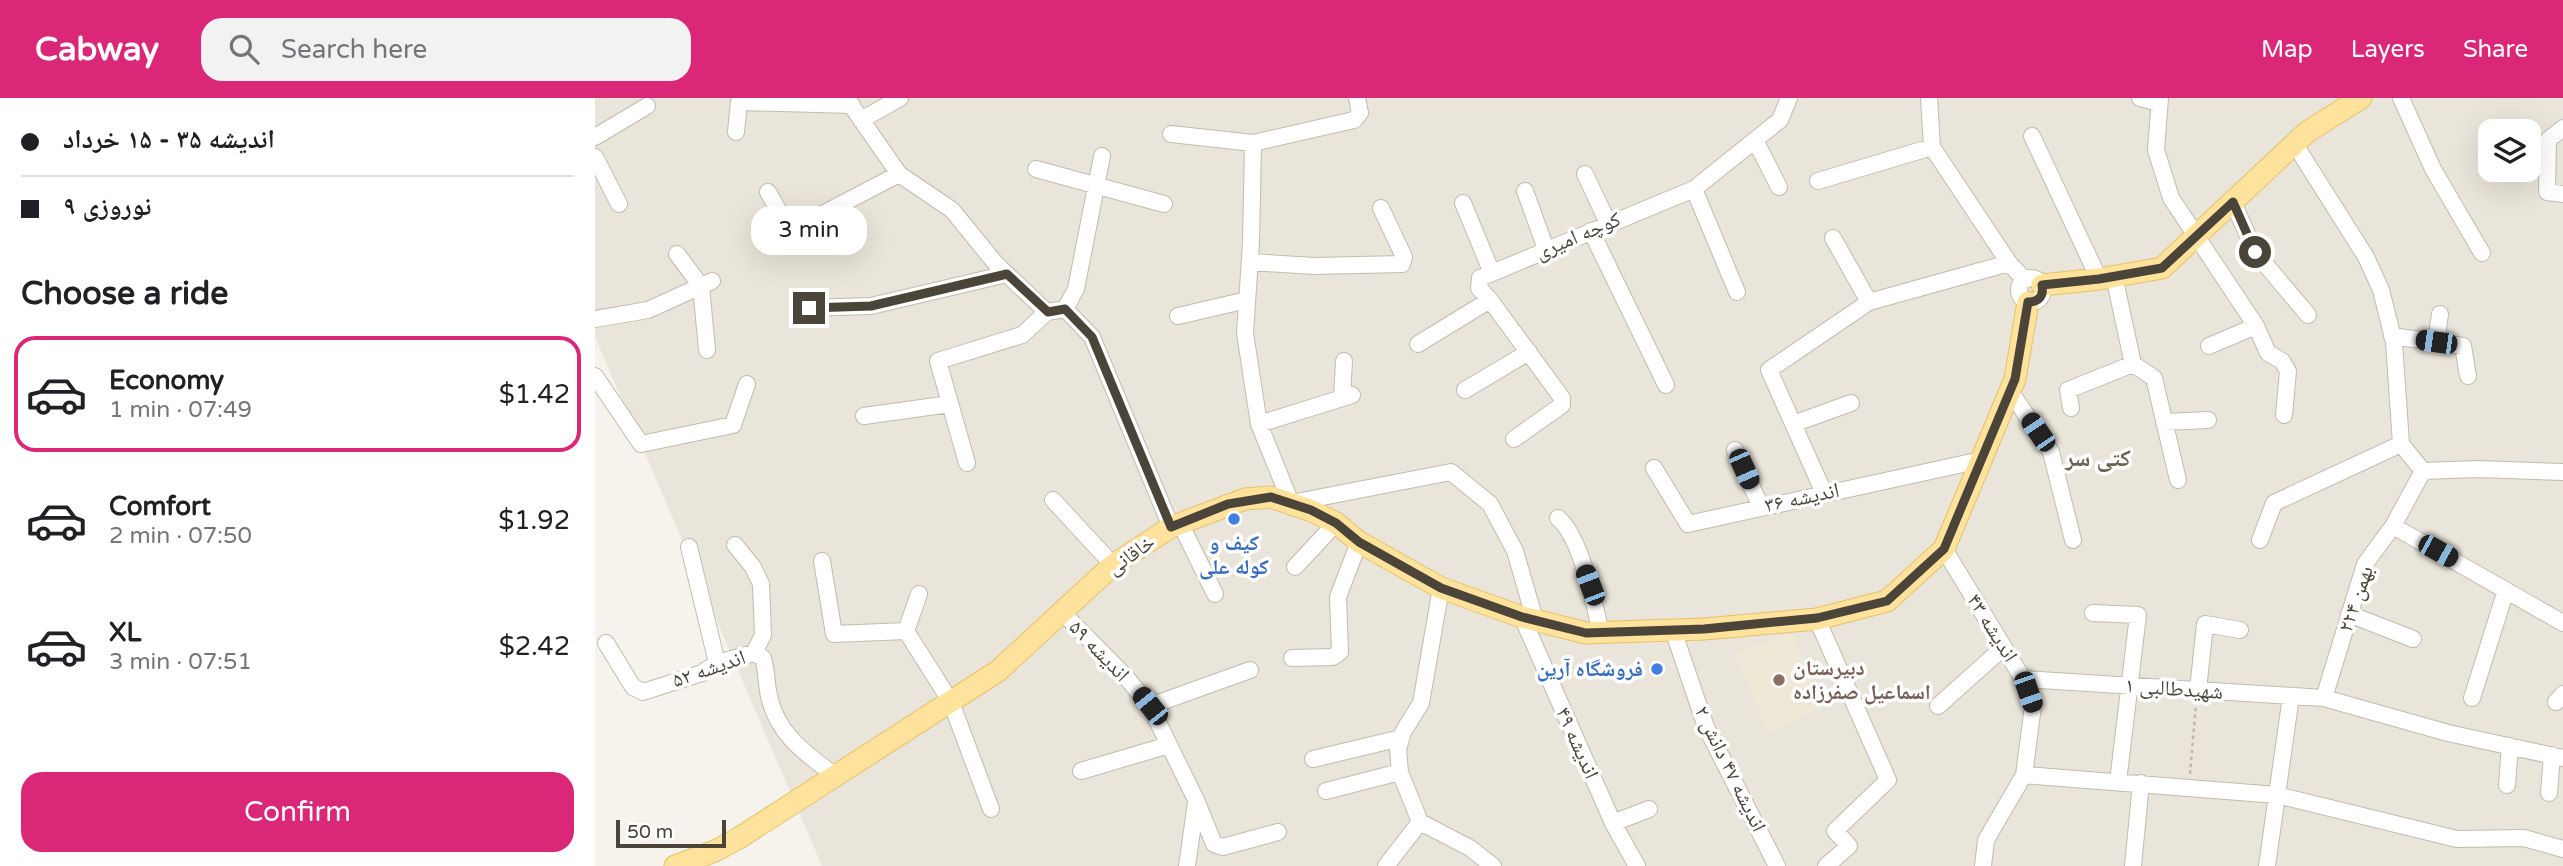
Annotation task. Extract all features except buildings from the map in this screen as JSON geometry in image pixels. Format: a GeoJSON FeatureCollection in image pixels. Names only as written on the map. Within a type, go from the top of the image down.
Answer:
{"type":"FeatureCollection","features":[{"type":"Feature","properties":{"kind":"main road"},"geometry":{"type":"LineString","coordinates":[[2034,283],[2106,278],[2162,268],[2307,132],[2361,98]]}},
{"type":"Feature","properties":{"kind":"main road","name":"خاقانی"},"geometry":{"type":"LineString","coordinates":[[675,866],[715,851],[739,838],[998,671],[1113,565],[1176,525],[1245,499],[1271,497],[1291,503],[1336,523],[1359,542],[1441,588],[1528,619],[1586,633],[1672,630],[1817,618],[1887,601],[1944,549],[2015,379],[2028,302]]}},
{"type":"Feature","properties":{"kind":"street"},"geometry":{"type":"LineString","coordinates":[[861,120],[900,98]]}},
{"type":"Feature","properties":{"kind":"street"},"geometry":{"type":"LineString","coordinates":[[1171,134],[1253,143],[1354,120],[1360,113],[1357,98]]}},
{"type":"Feature","properties":{"kind":"street","name":"کوچه امیری"},"geometry":{"type":"LineString","coordinates":[[1492,272],[1693,189],[1780,120],[1789,98]]}},
{"type":"Feature","properties":{"kind":"street"},"geometry":{"type":"LineString","coordinates":[[1929,98],[1932,147],[2010,263],[2043,292],[2035,302],[2028,302]]}},
{"type":"Feature","properties":{"kind":"street"},"geometry":{"type":"LineString","coordinates":[[2140,98],[2160,101],[2156,150],[2171,198],[2256,326],[2268,354],[2282,361],[2288,371],[2284,415]]}},
{"type":"Feature","properties":{"kind":"street"},"geometry":{"type":"LineString","coordinates":[[2401,98],[2433,169],[2482,253]]}},
{"type":"Feature","properties":{"kind":"street"},"geometry":{"type":"LineString","coordinates":[[736,132],[739,102],[849,102],[899,174],[952,210],[1007,274],[1048,312]]}},
{"type":"Feature","properties":{"kind":"street"},"geometry":{"type":"LineString","coordinates":[[595,137],[647,106]]}},
{"type":"Feature","properties":{"kind":"street"},"geometry":{"type":"LineString","coordinates":[[2563,128],[2548,140],[2547,192],[2563,194]]}},
{"type":"Feature","properties":{"kind":"street"},"geometry":{"type":"LineString","coordinates":[[2032,136],[2106,278],[2133,364],[2154,378],[2178,480]]}},
{"type":"Feature","properties":{"kind":"street"},"geometry":{"type":"LineString","coordinates":[[1755,140],[1779,187]]}},
{"type":"Feature","properties":{"kind":"street"},"geometry":{"type":"LineString","coordinates":[[1253,143],[1245,333],[1259,424],[1291,503]]}},
{"type":"Feature","properties":{"kind":"street"},"geometry":{"type":"LineString","coordinates":[[2294,144],[2366,257],[2381,290],[2392,336],[2401,444],[2423,471],[2478,469],[2563,472]]}},
{"type":"Feature","properties":{"kind":"street"},"geometry":{"type":"LineString","coordinates":[[1818,181],[1932,147]]}},
{"type":"Feature","properties":{"kind":"street"},"geometry":{"type":"LineString","coordinates":[[1065,309],[1076,289],[1102,156]]}},
{"type":"Feature","properties":{"kind":"street"},"geometry":{"type":"LineString","coordinates":[[595,157],[619,204]]}},
{"type":"Feature","properties":{"kind":"street"},"geometry":{"type":"LineString","coordinates":[[1036,169],[1164,204]]}},
{"type":"Feature","properties":{"kind":"street"},"geometry":{"type":"LineString","coordinates":[[768,192],[790,231],[899,174]]}},
{"type":"Feature","properties":{"kind":"street"},"geometry":{"type":"LineString","coordinates":[[1585,174],[1608,223]]}},
{"type":"Feature","properties":{"kind":"street"},"geometry":{"type":"LineString","coordinates":[[1693,189],[1737,292]]}},
{"type":"Feature","properties":{"kind":"street"},"geometry":{"type":"LineString","coordinates":[[1525,191],[1546,249]]}},
{"type":"Feature","properties":{"kind":"street"},"geometry":{"type":"LineString","coordinates":[[2233,202],[2255,252],[2308,315]]}},
{"type":"Feature","properties":{"kind":"street"},"geometry":{"type":"LineString","coordinates":[[1463,204],[1492,272],[1480,278],[1479,288],[1529,352],[1563,402],[1514,439]]}},
{"type":"Feature","properties":{"kind":"street"},"geometry":{"type":"LineString","coordinates":[[1250,262],[1314,267],[1402,264],[1404,257],[1381,208]]}},
{"type":"Feature","properties":{"kind":"street"},"geometry":{"type":"LineString","coordinates":[[1591,231],[1666,385]]}},
{"type":"Feature","properties":{"kind":"street"},"geometry":{"type":"LineString","coordinates":[[1833,238],[1869,302]]}},
{"type":"Feature","properties":{"kind":"street"},"geometry":{"type":"LineString","coordinates":[[677,254],[707,284],[707,350]]}},
{"type":"Feature","properties":{"kind":"street"},"geometry":{"type":"LineString","coordinates":[[1823,493],[1769,370],[1869,302],[2010,263]]}},
{"type":"Feature","properties":{"kind":"street"},"geometry":{"type":"LineString","coordinates":[[809,308],[871,306],[1007,274]]}},
{"type":"Feature","properties":{"kind":"street"},"geometry":{"type":"LineString","coordinates":[[595,319],[648,310],[707,284]]}},
{"type":"Feature","properties":{"kind":"street"},"geometry":{"type":"LineString","coordinates":[[1178,316],[1247,300]]}},
{"type":"Feature","properties":{"kind":"street"},"geometry":{"type":"LineString","coordinates":[[1418,344],[1490,300]]}},
{"type":"Feature","properties":{"kind":"street"},"geometry":{"type":"LineString","coordinates":[[967,463],[938,361],[1021,335],[1048,312],[1065,309]]}},
{"type":"Feature","properties":{"kind":"street"},"geometry":{"type":"LineString","coordinates":[[1065,309],[1092,337],[1176,525],[1215,594]]}},
{"type":"Feature","properties":{"kind":"street"},"geometry":{"type":"LineString","coordinates":[[2436,342],[2441,314]]}},
{"type":"Feature","properties":{"kind":"street"},"geometry":{"type":"LineString","coordinates":[[2209,346],[2256,326]]}},
{"type":"Feature","properties":{"kind":"street"},"geometry":{"type":"LineString","coordinates":[[2392,336],[2463,346],[2468,376]]}},
{"type":"Feature","properties":{"kind":"street"},"geometry":{"type":"LineString","coordinates":[[1465,390],[1529,352]]}},
{"type":"Feature","properties":{"kind":"street"},"geometry":{"type":"LineString","coordinates":[[1259,424],[1347,396],[1344,361]]}},
{"type":"Feature","properties":{"kind":"street"},"geometry":{"type":"LineString","coordinates":[[2071,408],[2068,390],[2133,364]]}},
{"type":"Feature","properties":{"kind":"street"},"geometry":{"type":"LineString","coordinates":[[595,376],[641,444],[733,425],[747,384]]}},
{"type":"Feature","properties":{"kind":"street"},"geometry":{"type":"LineString","coordinates":[[2010,391],[2051,452],[2073,540]]}},
{"type":"Feature","properties":{"kind":"street"},"geometry":{"type":"LineString","coordinates":[[1793,424],[1851,403]]}},
{"type":"Feature","properties":{"kind":"street"},"geometry":{"type":"LineString","coordinates":[[863,416],[950,404]]}},
{"type":"Feature","properties":{"kind":"street"},"geometry":{"type":"LineString","coordinates":[[2164,422],[2208,420]]}},
{"type":"Feature","properties":{"kind":"street"},"geometry":{"type":"LineString","coordinates":[[2260,540],[2274,503],[2401,444]]}},
{"type":"Feature","properties":{"kind":"street"},"geometry":{"type":"LineString","coordinates":[[1735,450],[1761,507]]}},
{"type":"Feature","properties":{"kind":"street","name":"اندیشه ۳۶"},"geometry":{"type":"LineString","coordinates":[[1654,468],[1688,523],[1981,460]]}},
{"type":"Feature","properties":{"kind":"street","name":"۲۲بهمن ۴"},"geometry":{"type":"LineString","coordinates":[[2324,698],[2365,564],[2393,526],[2423,471]]}},
{"type":"Feature","properties":{"kind":"street","name":"اندیشه ۴۹"},"geometry":{"type":"LineString","coordinates":[[1291,503],[1451,472],[1490,504],[1515,551],[1528,619],[1613,823],[1637,866]]}},
{"type":"Feature","properties":{"kind":"street"},"geometry":{"type":"LineString","coordinates":[[1053,500],[1113,565]]}},
{"type":"Feature","properties":{"kind":"street"},"geometry":{"type":"LineString","coordinates":[[1558,518],[1567,525],[1590,585],[1601,633]]}},
{"type":"Feature","properties":{"kind":"street"},"geometry":{"type":"LineString","coordinates":[[1295,567],[1336,523]]}},
{"type":"Feature","properties":{"kind":"street"},"geometry":{"type":"LineString","coordinates":[[2393,526],[2563,624]]}},
{"type":"Feature","properties":{"kind":"street"},"geometry":{"type":"LineString","coordinates":[[1292,658],[1333,657],[1340,652],[1338,597],[1359,542]]}},
{"type":"Feature","properties":{"kind":"street"},"geometry":{"type":"LineString","coordinates":[[735,545],[753,567],[761,584],[763,635],[754,653]]}},
{"type":"Feature","properties":{"kind":"street"},"geometry":{"type":"LineString","coordinates":[[689,547],[717,663]]}},
{"type":"Feature","properties":{"kind":"street","name":"اندیشه ۴۳"},"geometry":{"type":"LineString","coordinates":[[1944,549],[2023,679],[2033,706],[2024,775],[1986,840],[1983,866]]}},
{"type":"Feature","properties":{"kind":"street"},"geometry":{"type":"LineString","coordinates":[[822,561],[834,634],[906,631]]}},
{"type":"Feature","properties":{"kind":"street"},"geometry":{"type":"LineString","coordinates":[[1441,588],[1421,704],[1401,738],[1398,749],[1400,772],[1420,822],[1470,848],[1493,866]]}},
{"type":"Feature","properties":{"kind":"street"},"geometry":{"type":"LineString","coordinates":[[2472,698],[2506,590]]}},
{"type":"Feature","properties":{"kind":"street"},"geometry":{"type":"LineString","coordinates":[[906,631],[919,594]]}},
{"type":"Feature","properties":{"kind":"street","name":"اندیشه ۵۹"},"geometry":{"type":"LineString","coordinates":[[1062,612],[1125,676],[1150,706],[1196,800],[1214,844],[1218,847],[1278,832]]}},
{"type":"Feature","properties":{"kind":"street"},"geometry":{"type":"LineString","coordinates":[[2093,613],[2138,615],[2118,782]]}},
{"type":"Feature","properties":{"kind":"street"},"geometry":{"type":"LineString","coordinates":[[2350,614],[2413,639]]}},
{"type":"Feature","properties":{"kind":"street"},"geometry":{"type":"LineString","coordinates":[[1817,618],[1888,780],[1835,831],[1849,846],[1826,866]]}},
{"type":"Feature","properties":{"kind":"street"},"geometry":{"type":"LineString","coordinates":[[2198,690],[2205,624],[2240,629]]}},
{"type":"Feature","properties":{"kind":"street","name":"اندیشه ۴۷ دانش ۲"},"geometry":{"type":"LineString","coordinates":[[1672,630],[1706,727],[1777,866]]}},
{"type":"Feature","properties":{"kind":"street"},"geometry":{"type":"LineString","coordinates":[[906,631],[951,702],[991,809]]}},
{"type":"Feature","properties":{"kind":"street","name":"اندیشه ۵۲"},"geometry":{"type":"LineString","coordinates":[[606,643],[637,691],[643,692],[702,673],[717,663],[754,653],[763,658],[767,670],[768,694],[776,720],[795,745],[834,775]]}},
{"type":"Feature","properties":{"kind":"street"},"geometry":{"type":"LineString","coordinates":[[1938,706],[2004,647]]}},
{"type":"Feature","properties":{"kind":"street"},"geometry":{"type":"LineString","coordinates":[[1150,706],[1250,670]]}},
{"type":"Feature","properties":{"kind":"street","name":"شهیدطالبی ۱"},"geometry":{"type":"LineString","coordinates":[[2023,679],[2324,698],[2448,733],[2558,756]]}},
{"type":"Feature","properties":{"kind":"street"},"geometry":{"type":"LineString","coordinates":[[2267,866],[2291,696]]}},
{"type":"Feature","properties":{"kind":"street"},"geometry":{"type":"LineString","coordinates":[[1313,759],[1401,738]]}},
{"type":"Feature","properties":{"kind":"street"},"geometry":{"type":"LineString","coordinates":[[1080,771],[1169,745]]}},
{"type":"Feature","properties":{"kind":"street"},"geometry":{"type":"LineString","coordinates":[[2507,785],[2510,746]]}},
{"type":"Feature","properties":{"kind":"street"},"geometry":{"type":"LineString","coordinates":[[2549,793],[2558,756]]}},
{"type":"Feature","properties":{"kind":"street"},"geometry":{"type":"LineString","coordinates":[[1326,791],[1400,772]]}},
{"type":"Feature","properties":{"kind":"street"},"geometry":{"type":"LineString","coordinates":[[2024,775],[2277,795],[2457,839],[2524,838],[2563,849]]}},
{"type":"Feature","properties":{"kind":"street"},"geometry":{"type":"LineString","coordinates":[[2133,866],[2141,783]]}},
{"type":"Feature","properties":{"kind":"street"},"geometry":{"type":"LineString","coordinates":[[1187,866],[1196,800]]}},
{"type":"Feature","properties":{"kind":"street"},"geometry":{"type":"LineString","coordinates":[[1613,823],[1650,808]]}},
{"type":"Feature","properties":{"kind":"street"},"geometry":{"type":"LineString","coordinates":[[1391,862],[1420,822]]}},
{"type":"Feature","properties":{"kind":"path"},"geometry":{"type":"LineString","coordinates":[[2189,786],[2198,690]]}},
{"type":"Feature","properties":{"kind":"shaded area"},"geometry":{"type":"Polygon","coordinates":[[[595,98],[2563,98],[2563,866],[822,866],[595,337],[595,98]]]}},
{"type":"Feature","properties":{"kind":"shaded area","name":"دبیرستان اسماعیل صفرزاده"},"geometry":{"type":"Polygon","coordinates":[[[1792,633],[1823,707],[1769,733],[1735,653],[1792,633]]]}},
{"type":"Feature","properties":{"kind":"place","name":"کیف و کوله علی"},"geometry":{"type":"Point","coordinates":[1234,519]}},
{"type":"Feature","properties":{"kind":"place","name":"فروشگاه آرین"},"geometry":{"type":"Point","coordinates":[1657,669]}},
{"type":"Feature","properties":{"kind":"place","name":"دبیرستان اسماعیل صفرزاده"},"geometry":{"type":"Point","coordinates":[1779,680]}},
{"type":"Feature","properties":{"kind":"district","name":"کتی سر"},"geometry":{"type":"Point","coordinates":[2098,459]}},
{"type":"Feature","properties":{"kind":"route"},"geometry":{"type":"LineString","coordinates":[[809,308],[871,306],[1007,274],[1048,312],[1065,309],[1092,337],[1171,527],[1228,504],[1245,499],[1271,497],[1311,510],[1336,523],[1359,542],[1441,588],[1522,617],[1586,633],[1704,629],[1817,618],[1887,601],[1944,549],[2015,379],[2028,302],[2035,302],[2040,298],[2042,285],[2162,268],[2233,202],[2255,252]]}}]}
